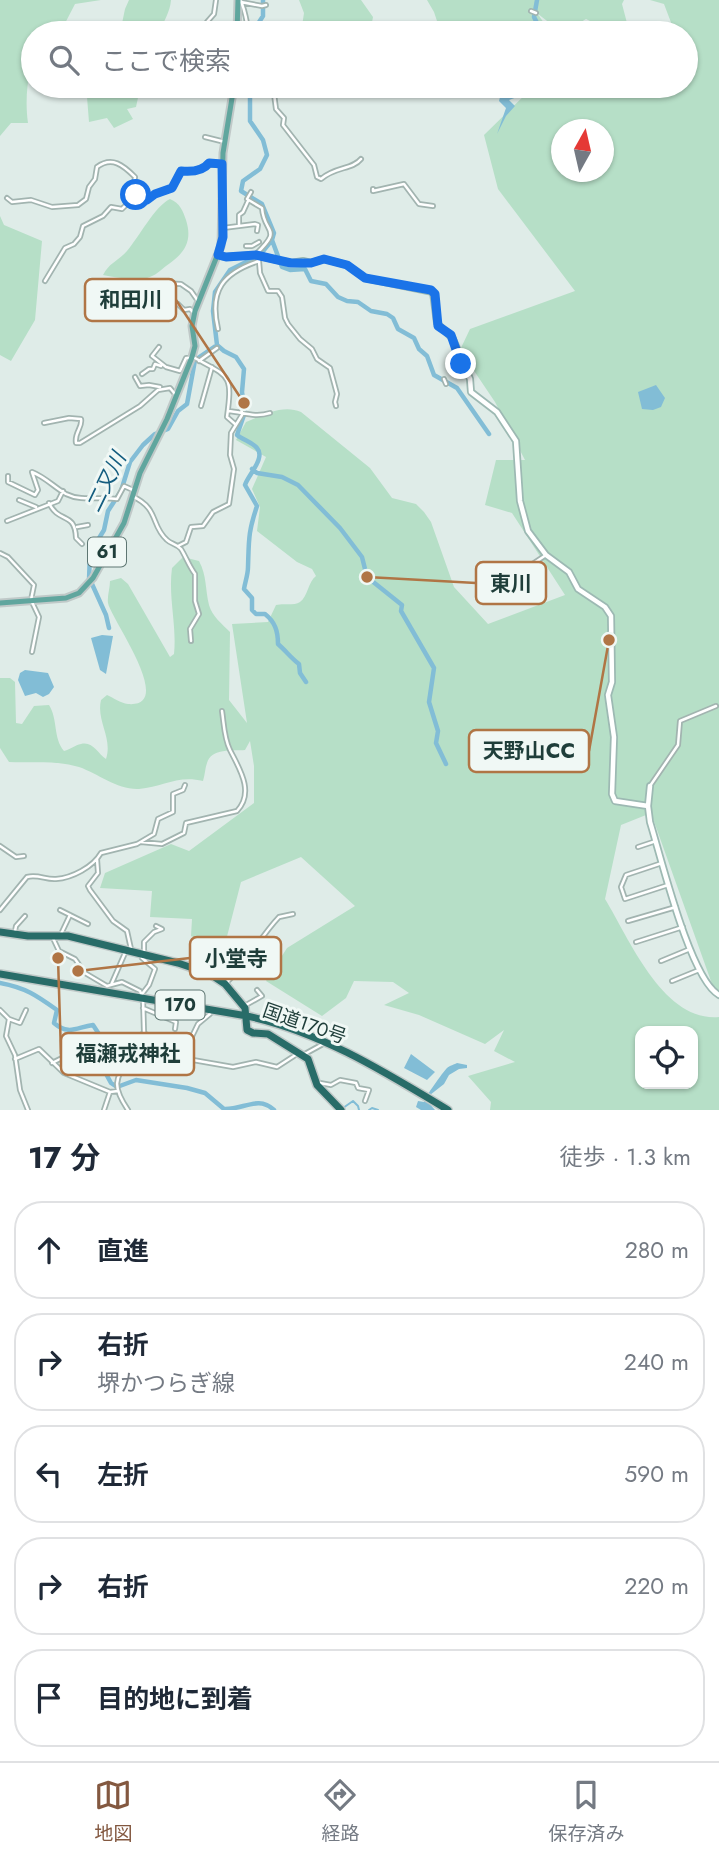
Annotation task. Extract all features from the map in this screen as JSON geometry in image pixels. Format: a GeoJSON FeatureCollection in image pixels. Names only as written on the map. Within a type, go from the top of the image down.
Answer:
{"type":"FeatureCollection","features":[{"type":"Feature","properties":{"kind":"highway","name":"国道170号"},"geometry":{"type":"LineString","coordinates":[[0,932],[61,936],[178,963],[210,974],[225,984],[244,1007],[246,1027],[250,1032],[268,1034],[308,1059],[317,1085],[340,1110]]}},
{"type":"Feature","properties":{"kind":"highway","name":"国道170号"},"geometry":{"type":"LineString","coordinates":[[0,976],[246,1018],[301,1031],[448,1110]]}},
{"type":"Feature","properties":{"kind":"highway","name":"国道170号"},"geometry":{"type":"LineString","coordinates":[[143,1000],[210,1014],[246,1018],[287,1030],[353,1057]]}},
{"type":"Feature","properties":{"kind":"main road"},"geometry":{"type":"LineString","coordinates":[[238,21],[240,1]]}},
{"type":"Feature","properties":{"kind":"main road","name":"61"},"geometry":{"type":"LineString","coordinates":[[0,603],[66,598],[79,593],[89,584],[124,523],[133,494],[192,357],[195,345],[192,333],[194,313],[218,255],[223,228],[222,164],[232,98]]}},
{"type":"Feature","properties":{"kind":"street"},"geometry":{"type":"LineString","coordinates":[[208,21],[214,14],[216,0]]}},
{"type":"Feature","properties":{"kind":"street"},"geometry":{"type":"LineString","coordinates":[[246,21],[240,1],[267,5]]}},
{"type":"Feature","properties":{"kind":"street"},"geometry":{"type":"LineString","coordinates":[[531,11],[536,13]]}},
{"type":"Feature","properties":{"kind":"street"},"geometry":{"type":"LineString","coordinates":[[275,98],[276,109],[284,118],[283,125],[314,165],[317,177],[321,179],[330,171],[354,165],[362,159]]}},
{"type":"Feature","properties":{"kind":"street"},"geometry":{"type":"LineString","coordinates":[[205,136],[225,142]]}},
{"type":"Feature","properties":{"kind":"street"},"geometry":{"type":"LineString","coordinates":[[7,198],[12,202],[30,200],[52,207],[78,205],[86,199],[97,167],[111,160],[127,168],[135,177],[133,191],[147,200],[172,188],[181,171],[192,172],[209,163],[222,164]]}},
{"type":"Feature","properties":{"kind":"street"},"geometry":{"type":"LineString","coordinates":[[373,189],[391,189],[404,184],[419,204],[433,205]]}},
{"type":"Feature","properties":{"kind":"street"},"geometry":{"type":"LineString","coordinates":[[239,226],[239,215],[243,212],[251,192]]}},
{"type":"Feature","properties":{"kind":"street"},"geometry":{"type":"LineString","coordinates":[[44,281],[65,248],[80,237],[83,226],[93,223],[111,207],[124,208],[136,195]]}},
{"type":"Feature","properties":{"kind":"street"},"geometry":{"type":"LineString","coordinates":[[218,329],[216,317],[219,288],[234,270],[257,257],[271,236],[270,227],[263,218],[262,208],[248,200]]}},
{"type":"Feature","properties":{"kind":"street"},"geometry":{"type":"LineString","coordinates":[[223,228],[263,223],[270,227]]}},
{"type":"Feature","properties":{"kind":"street"},"geometry":{"type":"LineString","coordinates":[[257,231],[258,225]]}},
{"type":"Feature","properties":{"kind":"street"},"geometry":{"type":"LineString","coordinates":[[246,246],[259,242]]}},
{"type":"Feature","properties":{"kind":"street"},"geometry":{"type":"LineString","coordinates":[[252,246],[268,290],[278,291],[282,297],[288,324],[312,349],[317,359],[330,368],[337,394],[334,402],[336,407]]}},
{"type":"Feature","properties":{"kind":"street"},"geometry":{"type":"LineString","coordinates":[[218,255],[278,259],[291,263],[311,263],[324,259],[347,265],[365,278],[433,292],[438,326],[453,339],[470,379],[471,392],[497,412],[516,441],[523,515],[528,531],[546,555],[569,572],[578,589],[605,607],[611,616],[612,682],[608,695],[614,737],[612,794],[615,801],[648,806]]}},
{"type":"Feature","properties":{"kind":"street"},"geometry":{"type":"LineString","coordinates":[[119,306],[133,299],[145,286],[158,282],[181,284],[191,290],[198,301]]}},
{"type":"Feature","properties":{"kind":"street"},"geometry":{"type":"LineString","coordinates":[[178,304],[184,310],[190,309],[194,313]]}},
{"type":"Feature","properties":{"kind":"street"},"geometry":{"type":"LineString","coordinates":[[159,347],[152,356],[166,367]]}},
{"type":"Feature","properties":{"kind":"street"},"geometry":{"type":"LineString","coordinates":[[199,360],[217,348]]}},
{"type":"Feature","properties":{"kind":"street"},"geometry":{"type":"LineString","coordinates":[[142,374],[153,369],[155,364],[180,371],[186,358],[199,360],[226,377],[230,383],[227,417],[235,424]]}},
{"type":"Feature","properties":{"kind":"street"},"geometry":{"type":"LineString","coordinates":[[201,406],[212,367]]}},
{"type":"Feature","properties":{"kind":"street"},"geometry":{"type":"LineString","coordinates":[[135,377],[140,386],[149,384],[170,388],[176,398]]}},
{"type":"Feature","properties":{"kind":"street"},"geometry":{"type":"LineString","coordinates":[[444,379],[446,384]]}},
{"type":"Feature","properties":{"kind":"street"},"geometry":{"type":"LineString","coordinates":[[44,424],[69,418],[82,419],[75,438],[76,443],[80,443],[140,406],[161,388]]}},
{"type":"Feature","properties":{"kind":"street"},"geometry":{"type":"LineString","coordinates":[[178,546],[186,542],[191,527],[203,526],[213,512],[229,504],[234,469],[230,455],[231,433],[243,413],[241,401]]}},
{"type":"Feature","properties":{"kind":"street"},"geometry":{"type":"LineString","coordinates":[[228,411],[249,416],[270,413]]}},
{"type":"Feature","properties":{"kind":"street"},"geometry":{"type":"LineString","coordinates":[[8,476],[8,482],[35,495],[38,490],[32,472],[62,491],[85,499],[117,499],[124,486],[148,506],[165,539],[178,546],[197,579],[195,601],[199,614],[190,629],[191,641]]}},
{"type":"Feature","properties":{"kind":"street"},"geometry":{"type":"LineString","coordinates":[[7,521],[58,501],[62,491]]}},
{"type":"Feature","properties":{"kind":"street"},"geometry":{"type":"LineString","coordinates":[[19,500],[37,508]]}},
{"type":"Feature","properties":{"kind":"street"},"geometry":{"type":"LineString","coordinates":[[49,503],[56,513],[77,527]]}},
{"type":"Feature","properties":{"kind":"street"},"geometry":{"type":"LineString","coordinates":[[77,527],[88,525]]}},
{"type":"Feature","properties":{"kind":"street"},"geometry":{"type":"LineString","coordinates":[[77,527],[76,538],[82,544]]}},
{"type":"Feature","properties":{"kind":"street"},"geometry":{"type":"LineString","coordinates":[[0,553],[8,557],[34,585],[31,600],[39,617],[32,652]]}},
{"type":"Feature","properties":{"kind":"street"},"geometry":{"type":"LineString","coordinates":[[525,569],[546,555]]}},
{"type":"Feature","properties":{"kind":"street"},"geometry":{"type":"LineString","coordinates":[[716,706],[680,721],[678,744],[650,786],[648,806],[662,863],[683,928],[708,986],[719,995]]}},
{"type":"Feature","properties":{"kind":"street"},"geometry":{"type":"LineString","coordinates":[[141,842],[162,844],[184,832],[186,823],[240,808],[245,792],[244,776],[230,749],[222,711]]}},
{"type":"Feature","properties":{"kind":"street"},"geometry":{"type":"LineString","coordinates":[[0,910],[27,877],[40,876],[57,880],[67,877],[78,873],[97,859],[100,853],[141,842],[154,834],[158,819],[173,812],[173,794],[183,790],[185,785]]}},
{"type":"Feature","properties":{"kind":"street"},"geometry":{"type":"LineString","coordinates":[[638,848],[656,841]]}},
{"type":"Feature","properties":{"kind":"street"},"geometry":{"type":"LineString","coordinates":[[0,846],[13,855],[24,856]]}},
{"type":"Feature","properties":{"kind":"street"},"geometry":{"type":"LineString","coordinates":[[97,859],[98,873],[88,886],[90,890],[113,921],[126,930],[130,948],[155,969],[143,1000],[144,1032],[135,1053],[118,1073],[118,1090],[128,1110]]}},
{"type":"Feature","properties":{"kind":"street"},"geometry":{"type":"LineString","coordinates":[[662,863],[626,875],[621,887],[625,899],[669,884]]}},
{"type":"Feature","properties":{"kind":"street"},"geometry":{"type":"LineString","coordinates":[[628,922],[676,907]]}},
{"type":"Feature","properties":{"kind":"street"},"geometry":{"type":"LineString","coordinates":[[60,910],[88,924]]}},
{"type":"Feature","properties":{"kind":"street"},"geometry":{"type":"LineString","coordinates":[[61,936],[70,915]]}},
{"type":"Feature","properties":{"kind":"street"},"geometry":{"type":"LineString","coordinates":[[225,984],[239,971],[246,957],[279,917],[293,915]]}},
{"type":"Feature","properties":{"kind":"street"},"geometry":{"type":"LineString","coordinates":[[14,934],[16,926],[25,916]]}},
{"type":"Feature","properties":{"kind":"street"},"geometry":{"type":"LineString","coordinates":[[140,954],[145,949],[144,942],[154,932],[162,929],[156,926]]}},
{"type":"Feature","properties":{"kind":"street"},"geometry":{"type":"LineString","coordinates":[[636,942],[683,928]]}},
{"type":"Feature","properties":{"kind":"street"},"geometry":{"type":"LineString","coordinates":[[52,936],[59,951],[75,959],[85,973],[103,985],[122,982],[176,1022],[175,1029]]}},
{"type":"Feature","properties":{"kind":"street"},"geometry":{"type":"LineString","coordinates":[[258,943],[278,952],[275,963]]}},
{"type":"Feature","properties":{"kind":"street"},"geometry":{"type":"LineString","coordinates":[[662,961],[691,949]]}},
{"type":"Feature","properties":{"kind":"street"},"geometry":{"type":"LineString","coordinates":[[111,985],[126,950]]}},
{"type":"Feature","properties":{"kind":"street"},"geometry":{"type":"LineString","coordinates":[[673,981],[700,970]]}},
{"type":"Feature","properties":{"kind":"street"},"geometry":{"type":"LineString","coordinates":[[244,1007],[262,996],[257,990]]}},
{"type":"Feature","properties":{"kind":"street"},"geometry":{"type":"LineString","coordinates":[[0,1010],[9,1019],[20,1023],[26,1010]]}},
{"type":"Feature","properties":{"kind":"street"},"geometry":{"type":"LineString","coordinates":[[183,1055],[198,1024],[210,1014]]}},
{"type":"Feature","properties":{"kind":"street"},"geometry":{"type":"LineString","coordinates":[[9,1019],[6,1036],[15,1059],[20,1090],[29,1110]]}},
{"type":"Feature","properties":{"kind":"street"},"geometry":{"type":"LineString","coordinates":[[144,1032],[152,1042],[193,1060],[233,1067],[256,1062],[273,1067],[280,1066],[323,1044]]}},
{"type":"Feature","properties":{"kind":"street"},"geometry":{"type":"LineString","coordinates":[[52,1063],[80,1049],[97,1047],[110,1050],[126,1061],[135,1053]]}},
{"type":"Feature","properties":{"kind":"street"},"geometry":{"type":"LineString","coordinates":[[15,1059],[39,1049],[64,1073],[110,1092],[118,1090]]}},
{"type":"Feature","properties":{"kind":"street"},"geometry":{"type":"LineString","coordinates":[[135,1053],[162,1065]]}},
{"type":"Feature","properties":{"kind":"street"},"geometry":{"type":"LineString","coordinates":[[317,1085],[340,1080],[356,1083],[358,1088],[369,1090],[365,1101]]}},
{"type":"Feature","properties":{"kind":"street"},"geometry":{"type":"LineString","coordinates":[[104,1110],[110,1092]]}},
{"type":"Feature","properties":{"kind":"green space"},"geometry":{"type":"Polygon","coordinates":[[[0,0],[101,0],[75,4],[66,21],[21,21],[21,98],[27,98],[28,123],[11,123],[0,136],[0,0]]]}},
{"type":"Feature","properties":{"kind":"green space"},"geometry":{"type":"Polygon","coordinates":[[[129,0],[171,0],[164,21],[122,21],[129,0]]]}},
{"type":"Feature","properties":{"kind":"green space"},"geometry":{"type":"Polygon","coordinates":[[[299,0],[361,0],[373,17],[372,21],[303,21],[304,13],[299,0]]]}},
{"type":"Feature","properties":{"kind":"green space"},"geometry":{"type":"Polygon","coordinates":[[[427,0],[624,0],[622,4],[626,21],[547,21],[537,13],[543,21],[437,21],[427,0]]]}},
{"type":"Feature","properties":{"kind":"green space"},"geometry":{"type":"Polygon","coordinates":[[[650,0],[719,0],[719,993],[712,984],[651,813],[621,825],[605,899],[637,956],[665,993],[681,1006],[699,1015],[719,1017],[719,1110],[490,1110],[491,1102],[468,1076],[515,1062],[494,1051],[504,1030],[485,1044],[419,1015],[384,1005],[409,993],[393,982],[354,981],[346,998],[322,1016],[266,981],[287,948],[355,906],[301,857],[241,882],[223,952],[191,936],[192,919],[150,917],[152,891],[100,888],[105,873],[171,844],[189,851],[254,803],[254,766],[250,741],[245,750],[223,751],[209,758],[203,781],[185,779],[139,789],[116,784],[71,765],[9,762],[0,748],[0,678],[10,678],[15,682],[16,723],[22,724],[34,706],[49,705],[54,716],[58,740],[64,751],[85,744],[92,746],[106,759],[108,751],[101,700],[107,695],[128,704],[141,701],[146,692],[138,661],[108,603],[110,581],[121,578],[128,584],[170,657],[174,654],[175,643],[172,568],[183,557],[199,561],[210,609],[230,632],[229,700],[247,723],[232,624],[268,622],[276,605],[300,602],[316,576],[312,569],[297,562],[257,531],[260,507],[252,489],[266,457],[236,440],[246,422],[280,410],[301,412],[370,468],[392,498],[416,504],[424,512],[431,522],[454,587],[488,624],[565,595],[512,513],[485,505],[496,460],[525,460],[495,402],[460,350],[470,329],[575,291],[498,189],[484,135],[522,98],[698,98],[698,21],[670,21],[664,4],[650,0]]]}},
{"type":"Feature","properties":{"kind":"green space"},"geometry":{"type":"Polygon","coordinates":[[[87,98],[138,98],[136,107],[127,109],[133,119],[114,128],[107,118],[89,122],[87,98]]]}},
{"type":"Feature","properties":{"kind":"green space"},"geometry":{"type":"Polygon","coordinates":[[[170,199],[181,208],[188,228],[187,241],[182,252],[158,273],[147,278],[103,275],[108,267],[127,251],[159,208],[170,199]]]}},
{"type":"Feature","properties":{"kind":"green space"},"geometry":{"type":"Polygon","coordinates":[[[0,216],[4,225],[42,241],[35,320],[11,361],[0,355],[0,216]]]}},
{"type":"Feature","properties":{"kind":"water"},"geometry":{"type":"Polygon","coordinates":[[[500,98],[514,98],[509,100],[515,106],[506,116],[497,134],[506,108],[499,101],[500,98]]]}},
{"type":"Feature","properties":{"kind":"water"},"geometry":{"type":"Polygon","coordinates":[[[656,385],[665,398],[661,407],[653,410],[642,409],[638,392],[656,385]]]}},
{"type":"Feature","properties":{"kind":"water"},"geometry":{"type":"Polygon","coordinates":[[[113,636],[106,674],[100,670],[91,638],[113,636]]]}},
{"type":"Feature","properties":{"kind":"water"},"geometry":{"type":"Polygon","coordinates":[[[25,670],[48,673],[54,687],[49,694],[43,697],[36,693],[25,696],[18,680],[20,673],[25,670]]]}},
{"type":"Feature","properties":{"kind":"water"},"geometry":{"type":"Polygon","coordinates":[[[411,1054],[435,1072],[427,1080],[404,1068],[411,1054]]]}},
{"type":"Feature","properties":{"kind":"water"},"geometry":{"type":"Polygon","coordinates":[[[457,1063],[467,1065],[467,1068],[449,1075],[444,1084],[430,1095],[427,1101],[435,1110],[421,1110],[416,1107],[418,1101],[424,1102],[447,1068],[457,1063]]]}},
{"type":"Feature","properties":{"kind":"waterway"},"geometry":{"type":"LineString","coordinates":[[260,21],[263,16],[263,0]]}},
{"type":"Feature","properties":{"kind":"waterway"},"geometry":{"type":"LineString","coordinates":[[536,21],[534,17],[537,0]]}},
{"type":"Feature","properties":{"kind":"waterway"},"geometry":{"type":"LineString","coordinates":[[250,98],[250,121],[263,140],[267,155],[260,169],[243,181],[241,191],[262,204],[274,233],[260,255],[230,270],[215,292],[213,311],[217,345],[236,357],[244,369],[242,392],[245,412],[237,435],[255,446],[259,452],[258,461],[245,485],[257,506],[250,530],[244,589],[252,598],[252,610],[256,614],[265,614],[274,624],[278,644],[299,664],[300,673],[306,682]]}},
{"type":"Feature","properties":{"kind":"waterway"},"geometry":{"type":"LineString","coordinates":[[272,240],[282,267],[290,270],[305,269],[311,281],[326,284],[338,297],[358,302],[371,311],[393,318],[398,329],[414,338],[419,349],[427,356],[434,375],[457,388],[489,434]]}},
{"type":"Feature","properties":{"kind":"waterway","name":"二又川"},"geometry":{"type":"LineString","coordinates":[[89,580],[90,553],[104,530],[108,511],[121,491],[130,462],[155,434],[168,429],[178,411],[187,404],[195,360],[217,345]]}},
{"type":"Feature","properties":{"kind":"waterway"},"geometry":{"type":"LineString","coordinates":[[252,469],[257,473],[282,477],[298,485],[340,528],[362,557],[367,577],[402,605],[401,611],[434,668],[429,702],[438,731],[436,743],[446,764]]}},
{"type":"Feature","properties":{"kind":"waterway","name":"二又川"},"geometry":{"type":"LineString","coordinates":[[92,584],[109,628]]}},
{"type":"Feature","properties":{"kind":"waterway"},"geometry":{"type":"LineString","coordinates":[[0,983],[30,993],[57,1010],[54,1023],[59,1027],[73,1030],[93,1025],[112,1054],[105,1072],[111,1083],[117,1087],[136,1080],[205,1093],[224,1109],[256,1103],[274,1110]]}},
{"type":"Feature","properties":{"kind":"waterway"},"geometry":{"type":"LineString","coordinates":[[343,1108],[353,1101],[359,1110]]}},
{"type":"Feature","properties":{"kind":"waterway"},"geometry":{"type":"LineString","coordinates":[[369,1110],[378,1110]]}},
{"type":"Feature","properties":{"kind":"place","name":"和田川"},"geometry":{"type":"Point","coordinates":[244,403]}},
{"type":"Feature","properties":{"kind":"place","name":"東川"},"geometry":{"type":"Point","coordinates":[367,577]}},
{"type":"Feature","properties":{"kind":"place","name":"天野山CC"},"geometry":{"type":"Point","coordinates":[609,640]}},
{"type":"Feature","properties":{"kind":"place","name":"福瀬戎神社"},"geometry":{"type":"Point","coordinates":[58,958]}},
{"type":"Feature","properties":{"kind":"place","name":"小堂寺"},"geometry":{"type":"Point","coordinates":[78,971]}},
{"type":"Feature","properties":{"kind":"route"},"geometry":{"type":"LineString","coordinates":[[136,195],[145,201],[152,195],[172,188],[181,171],[192,172],[209,163],[222,164],[223,237],[218,255],[256,255],[291,263],[311,263],[324,259],[347,265],[365,278],[431,290],[435,294],[438,326],[451,335],[461,364]]}}]}
